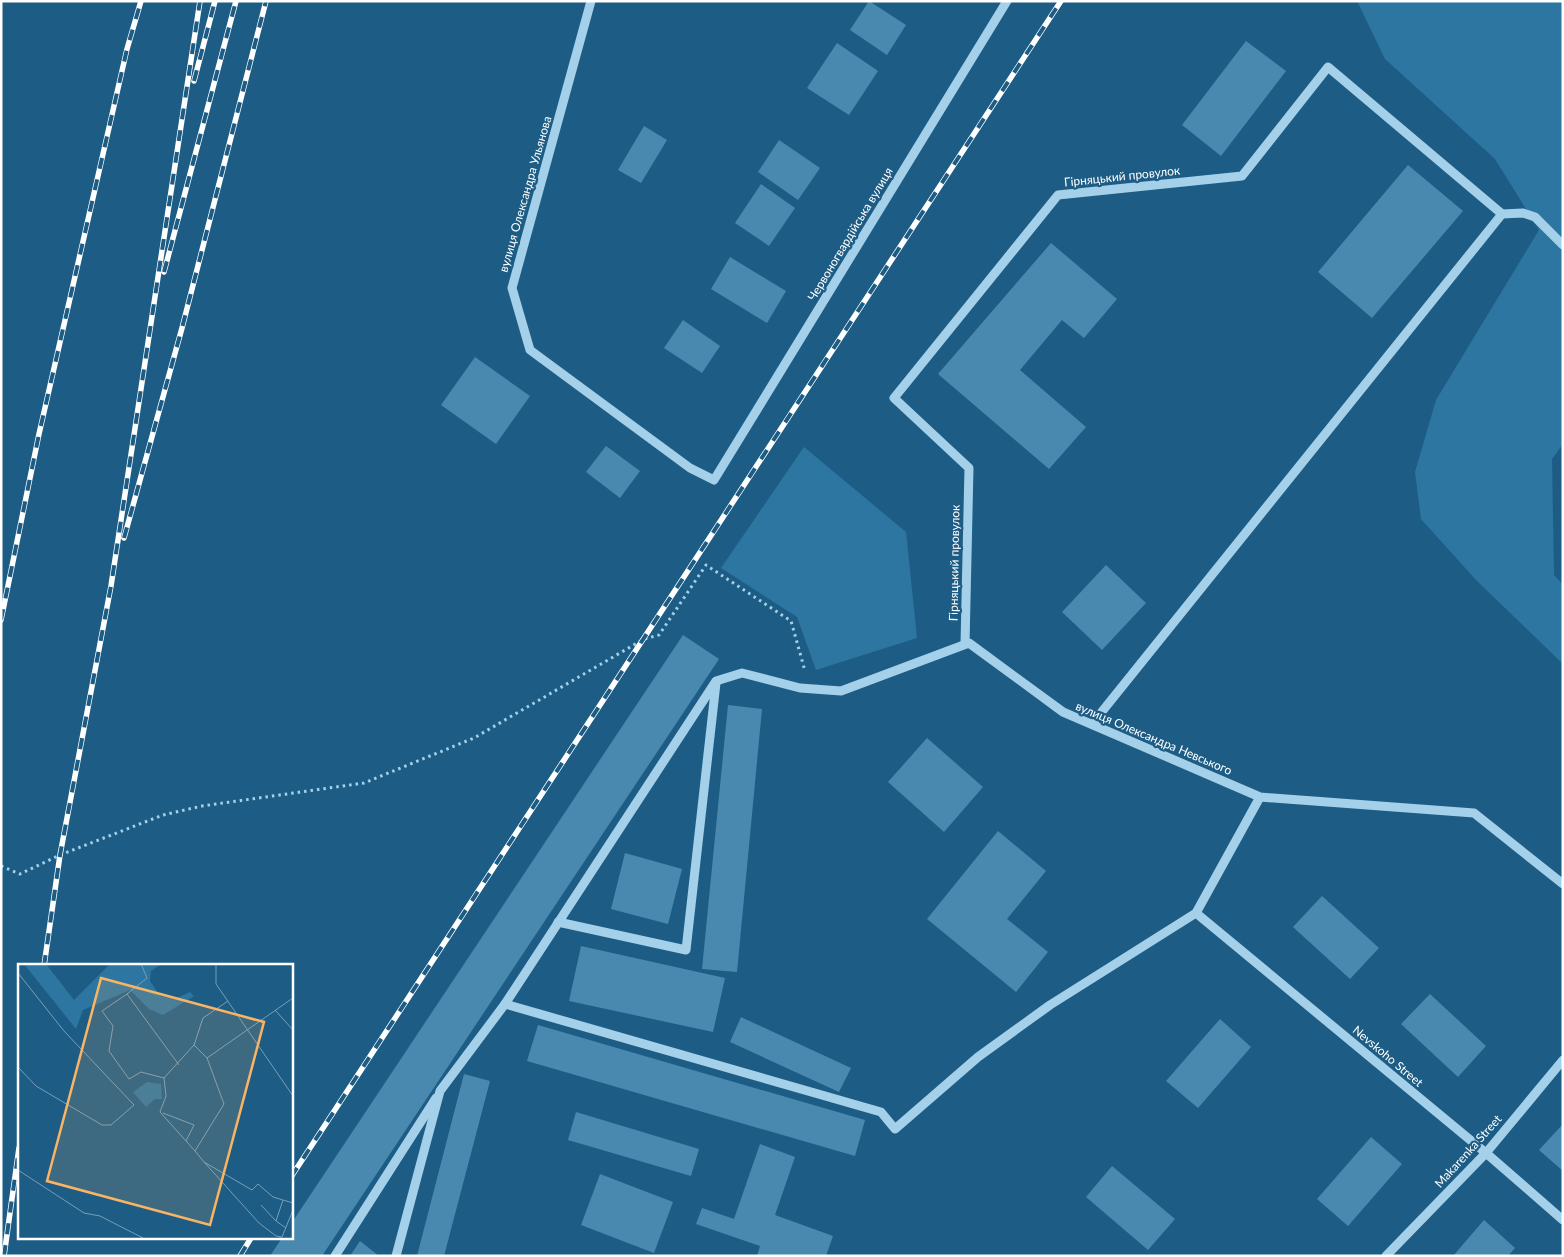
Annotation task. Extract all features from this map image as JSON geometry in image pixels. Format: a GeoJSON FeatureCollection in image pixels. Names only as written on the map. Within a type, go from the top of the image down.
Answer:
{"type":"FeatureCollection","features":[{"type":"Feature","properties":{"kind":"street","name":"вулиця Олександра Ульянова"},"geometry":{"type":"LineString","coordinates":[[591,1],[512,288],[530,350],[690,468],[714,480]]}},
{"type":"Feature","properties":{"kind":"street","name":"Червоногвардійська вулиця"},"geometry":{"type":"LineString","coordinates":[[714,480],[1007,1]]}},
{"type":"Feature","properties":{"kind":"street","name":"Гірняцький провулок"},"geometry":{"type":"LineString","coordinates":[[965,644],[969,468],[894,398],[1058,195],[1242,176],[1328,67],[1502,214]]}},
{"type":"Feature","properties":{"kind":"street"},"geometry":{"type":"LineString","coordinates":[[1092,724],[1502,214],[1523,212],[1535,217],[1563,245]]}},
{"type":"Feature","properties":{"kind":"street","name":"вулиця Олександра Невського"},"geometry":{"type":"LineString","coordinates":[[965,644],[969,642],[1063,712],[1260,797],[1474,813],[1563,884]]}},
{"type":"Feature","properties":{"kind":"street"},"geometry":{"type":"LineString","coordinates":[[335,1256],[440,1091],[505,1004],[716,681],[742,673],[800,688],[841,691],[965,644]]}},
{"type":"Feature","properties":{"kind":"street"},"geometry":{"type":"LineString","coordinates":[[558,922],[686,950],[716,681]]}},
{"type":"Feature","properties":{"kind":"street"},"geometry":{"type":"LineString","coordinates":[[505,1004],[881,1112],[895,1129],[978,1057],[1050,1005],[1196,913],[1260,797]]}},
{"type":"Feature","properties":{"kind":"street","name":"Nevskoho Street"},"geometry":{"type":"LineString","coordinates":[[1196,913],[1486,1153],[1563,1220]]}},
{"type":"Feature","properties":{"kind":"street","name":"Makarenka Street"},"geometry":{"type":"LineString","coordinates":[[1386,1256],[1486,1153],[1563,1060]]}},
{"type":"Feature","properties":{"kind":"street"},"geometry":{"type":"LineString","coordinates":[[396,1256],[440,1091]]}},
{"type":"Feature","properties":{"kind":"path"},"geometry":{"type":"LineString","coordinates":[[1,866],[20,874],[60,855],[164,815],[202,806],[364,783],[474,738],[644,639],[659,635],[706,565],[791,621],[810,689]]}},
{"type":"Feature","properties":{"kind":"shaded area"},"geometry":{"type":"Polygon","coordinates":[[[1357,1],[1563,1],[1563,444],[1552,459],[1554,575],[1563,585],[1563,664],[1476,580],[1421,519],[1415,472],[1436,400],[1539,230],[1495,159],[1385,59],[1357,1]]]}},
{"type":"Feature","properties":{"kind":"shaded area"},"geometry":{"type":"Polygon","coordinates":[[[804,447],[906,532],[917,638],[816,670],[797,617],[721,568],[804,447]]]}},
{"type":"Feature","properties":{"kind":"building"},"geometry":{"type":"Polygon","coordinates":[[[869,1],[906,25],[887,55],[850,30],[869,1]]]}},
{"type":"Feature","properties":{"kind":"building"},"geometry":{"type":"Polygon","coordinates":[[[1246,41],[1286,71],[1221,156],[1182,125],[1246,41]]]}},
{"type":"Feature","properties":{"kind":"building"},"geometry":{"type":"Polygon","coordinates":[[[837,43],[878,71],[849,115],[807,88],[837,43]]]}},
{"type":"Feature","properties":{"kind":"building"},"geometry":{"type":"Polygon","coordinates":[[[644,126],[667,140],[641,183],[618,170],[644,126]]]}},
{"type":"Feature","properties":{"kind":"building"},"geometry":{"type":"Polygon","coordinates":[[[779,140],[820,168],[798,200],[758,172],[779,140]]]}},
{"type":"Feature","properties":{"kind":"building"},"geometry":{"type":"Polygon","coordinates":[[[1408,165],[1463,211],[1372,318],[1318,272],[1408,165]]]}},
{"type":"Feature","properties":{"kind":"building"},"geometry":{"type":"Polygon","coordinates":[[[761,184],[795,208],[769,246],[735,223],[761,184]]]}},
{"type":"Feature","properties":{"kind":"building"},"geometry":{"type":"Polygon","coordinates":[[[1051,243],[1117,299],[1084,338],[1062,320],[1020,370],[1086,427],[1049,469],[938,374],[1051,243]]]}},
{"type":"Feature","properties":{"kind":"building"},"geometry":{"type":"Polygon","coordinates":[[[730,257],[786,291],[767,323],[711,289],[730,257]]]}},
{"type":"Feature","properties":{"kind":"building"},"geometry":{"type":"Polygon","coordinates":[[[683,320],[720,346],[702,373],[664,348],[683,320]]]}},
{"type":"Feature","properties":{"kind":"building"},"geometry":{"type":"Polygon","coordinates":[[[475,357],[530,396],[496,444],[441,405],[475,357]]]}},
{"type":"Feature","properties":{"kind":"building"},"geometry":{"type":"Polygon","coordinates":[[[606,446],[640,471],[620,498],[586,472],[606,446]]]}},
{"type":"Feature","properties":{"kind":"building"},"geometry":{"type":"Polygon","coordinates":[[[1106,565],[1146,603],[1102,650],[1062,612],[1106,565]]]}},
{"type":"Feature","properties":{"kind":"building"},"geometry":{"type":"Polygon","coordinates":[[[683,635],[719,659],[322,1256],[270,1256],[281,1240],[292,1240],[292,1222],[683,635]]]}},
{"type":"Feature","properties":{"kind":"building"},"geometry":{"type":"Polygon","coordinates":[[[728,705],[762,709],[737,972],[702,969],[728,705]]]}},
{"type":"Feature","properties":{"kind":"building"},"geometry":{"type":"Polygon","coordinates":[[[927,738],[983,787],[944,832],[888,782],[927,738]]]}},
{"type":"Feature","properties":{"kind":"building"},"geometry":{"type":"Polygon","coordinates":[[[998,831],[1046,871],[1007,919],[1048,952],[1016,992],[927,919],[998,831]]]}},
{"type":"Feature","properties":{"kind":"building"},"geometry":{"type":"Polygon","coordinates":[[[625,853],[682,869],[668,924],[611,909],[625,853]]]}},
{"type":"Feature","properties":{"kind":"building"},"geometry":{"type":"Polygon","coordinates":[[[1322,896],[1379,948],[1350,979],[1293,927],[1322,896]]]}},
{"type":"Feature","properties":{"kind":"building"},"geometry":{"type":"Polygon","coordinates":[[[581,946],[725,978],[713,1032],[569,1001],[581,946]]]}},
{"type":"Feature","properties":{"kind":"building"},"geometry":{"type":"Polygon","coordinates":[[[1430,994],[1486,1046],[1458,1077],[1401,1024],[1430,994]]]}},
{"type":"Feature","properties":{"kind":"building"},"geometry":{"type":"Polygon","coordinates":[[[741,1017],[851,1068],[839,1092],[730,1042],[741,1017]]]}},
{"type":"Feature","properties":{"kind":"building"},"geometry":{"type":"Polygon","coordinates":[[[1220,1019],[1251,1047],[1198,1108],[1166,1081],[1220,1019]]]}},
{"type":"Feature","properties":{"kind":"building"},"geometry":{"type":"Polygon","coordinates":[[[538,1025],[865,1120],[855,1156],[527,1061],[538,1025]]]}},
{"type":"Feature","properties":{"kind":"building"},"geometry":{"type":"Polygon","coordinates":[[[464,1074],[490,1081],[444,1256],[417,1256],[464,1074]]]}},
{"type":"Feature","properties":{"kind":"building"},"geometry":{"type":"Polygon","coordinates":[[[576,1112],[699,1149],[691,1176],[568,1140],[576,1112]]]}},
{"type":"Feature","properties":{"kind":"building"},"geometry":{"type":"Polygon","coordinates":[[[1563,1124],[1563,1171],[1539,1150],[1563,1124]]]}},
{"type":"Feature","properties":{"kind":"building"},"geometry":{"type":"Polygon","coordinates":[[[1371,1137],[1402,1164],[1348,1226],[1317,1199],[1371,1137]]]}},
{"type":"Feature","properties":{"kind":"building"},"geometry":{"type":"Polygon","coordinates":[[[760,1144],[795,1157],[775,1215],[833,1236],[826,1256],[757,1256],[760,1246],[696,1224],[702,1208],[734,1219],[760,1144]]]}},
{"type":"Feature","properties":{"kind":"building"},"geometry":{"type":"Polygon","coordinates":[[[1112,1166],[1175,1219],[1148,1250],[1086,1197],[1112,1166]]]}},
{"type":"Feature","properties":{"kind":"building"},"geometry":{"type":"Polygon","coordinates":[[[600,1174],[673,1202],[654,1253],[581,1225],[600,1174]]]}},
{"type":"Feature","properties":{"kind":"building"},"geometry":{"type":"Polygon","coordinates":[[[1484,1220],[1515,1248],[1508,1256],[1453,1256],[1484,1220]]]}},
{"type":"Feature","properties":{"kind":"building"},"geometry":{"type":"Polygon","coordinates":[[[360,1241],[379,1256],[350,1256],[360,1241]]]}},
{"type":"Feature","properties":{"kind":"railway"},"geometry":{"type":"LineString","coordinates":[[1,620],[39,434],[127,49],[141,1]]}},
{"type":"Feature","properties":{"kind":"railway"},"geometry":{"type":"LineString","coordinates":[[44,964],[60,855],[111,586],[200,1]]}},
{"type":"Feature","properties":{"kind":"railway"},"geometry":{"type":"LineString","coordinates":[[194,81],[215,1]]}},
{"type":"Feature","properties":{"kind":"railway"},"geometry":{"type":"LineString","coordinates":[[164,272],[236,1]]}},
{"type":"Feature","properties":{"kind":"railway"},"geometry":{"type":"LineString","coordinates":[[124,538],[182,328],[266,1]]}},
{"type":"Feature","properties":{"kind":"railway"},"geometry":{"type":"LineString","coordinates":[[292,1175],[1061,1]]}},
{"type":"Feature","properties":{"kind":"railway"},"geometry":{"type":"LineString","coordinates":[[4,1256],[18,1155]]}},
{"type":"Feature","properties":{"kind":"railway"},"geometry":{"type":"LineString","coordinates":[[240,1256],[250,1240]]}}]}
